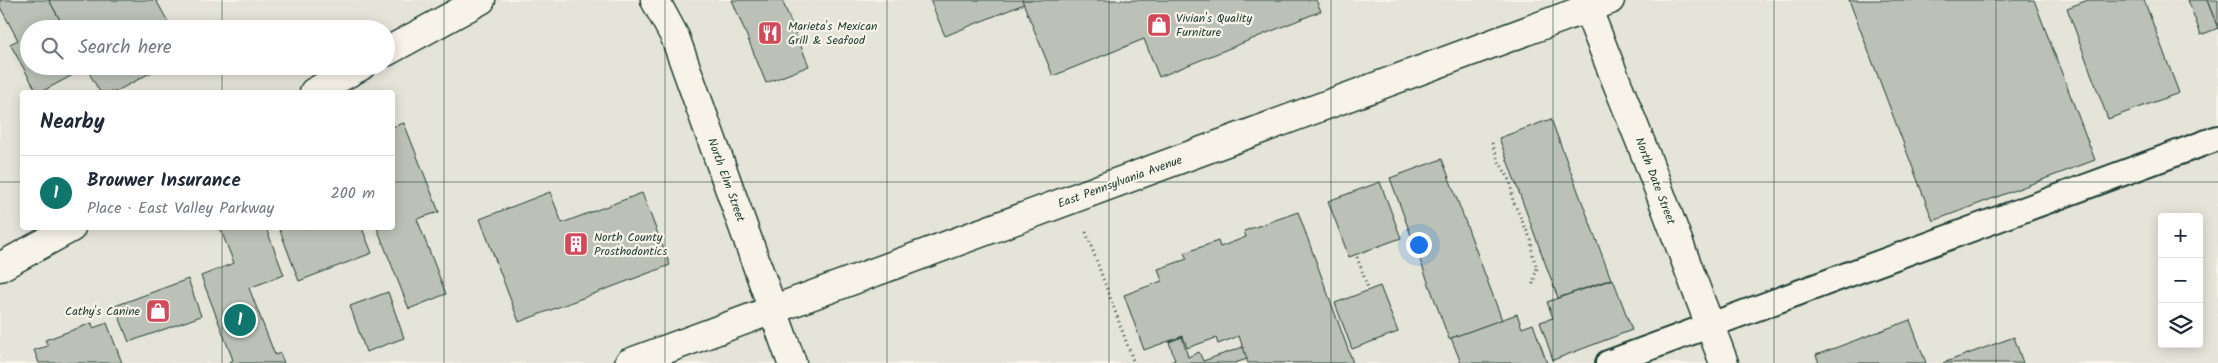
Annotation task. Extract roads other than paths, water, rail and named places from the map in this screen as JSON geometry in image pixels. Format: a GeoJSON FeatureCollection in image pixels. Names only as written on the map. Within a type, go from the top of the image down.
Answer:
{"type":"FeatureCollection","features":[{"type":"Feature","properties":{"kind":"street"},"geometry":{"type":"LineString","coordinates":[[395,47],[481,0]]}},
{"type":"Feature","properties":{"kind":"street","name":"North Elm Street"},"geometry":{"type":"LineString","coordinates":[[655,0],[675,37],[792,363]]}},
{"type":"Feature","properties":{"kind":"street","name":"East Pennsylvania Avenue"},"geometry":{"type":"LineString","coordinates":[[629,363],[1594,3]]}},
{"type":"Feature","properties":{"kind":"street","name":"North Date Street"},"geometry":{"type":"LineString","coordinates":[[1594,3],[1648,161],[1724,363]]}},
{"type":"Feature","properties":{"kind":"street"},"geometry":{"type":"LineString","coordinates":[[318,90],[345,75]]}},
{"type":"Feature","properties":{"kind":"street"},"geometry":{"type":"LineString","coordinates":[[0,267],[66,230]]}},
{"type":"Feature","properties":{"kind":"lane"},"geometry":{"type":"LineString","coordinates":[[1608,363],[2218,138]]}},
{"type":"Feature","properties":{"kind":"place","name":"Vivian's Quality Furniture"},"geometry":{"type":"Point","coordinates":[1159,25]}},
{"type":"Feature","properties":{"kind":"place","name":"Marieta's Mexican Grill & Seafood"},"geometry":{"type":"Point","coordinates":[770,33]}},
{"type":"Feature","properties":{"kind":"place","name":"North County Prosthodontics"},"geometry":{"type":"Point","coordinates":[576,244]}},
{"type":"Feature","properties":{"kind":"place","name":"Cathy's Canine"},"geometry":{"type":"Point","coordinates":[158,311]}},
{"type":"Feature","properties":{"kind":"place","name":"Brouwer Insurance"},"geometry":{"type":"Point","coordinates":[240,320]}}]}
